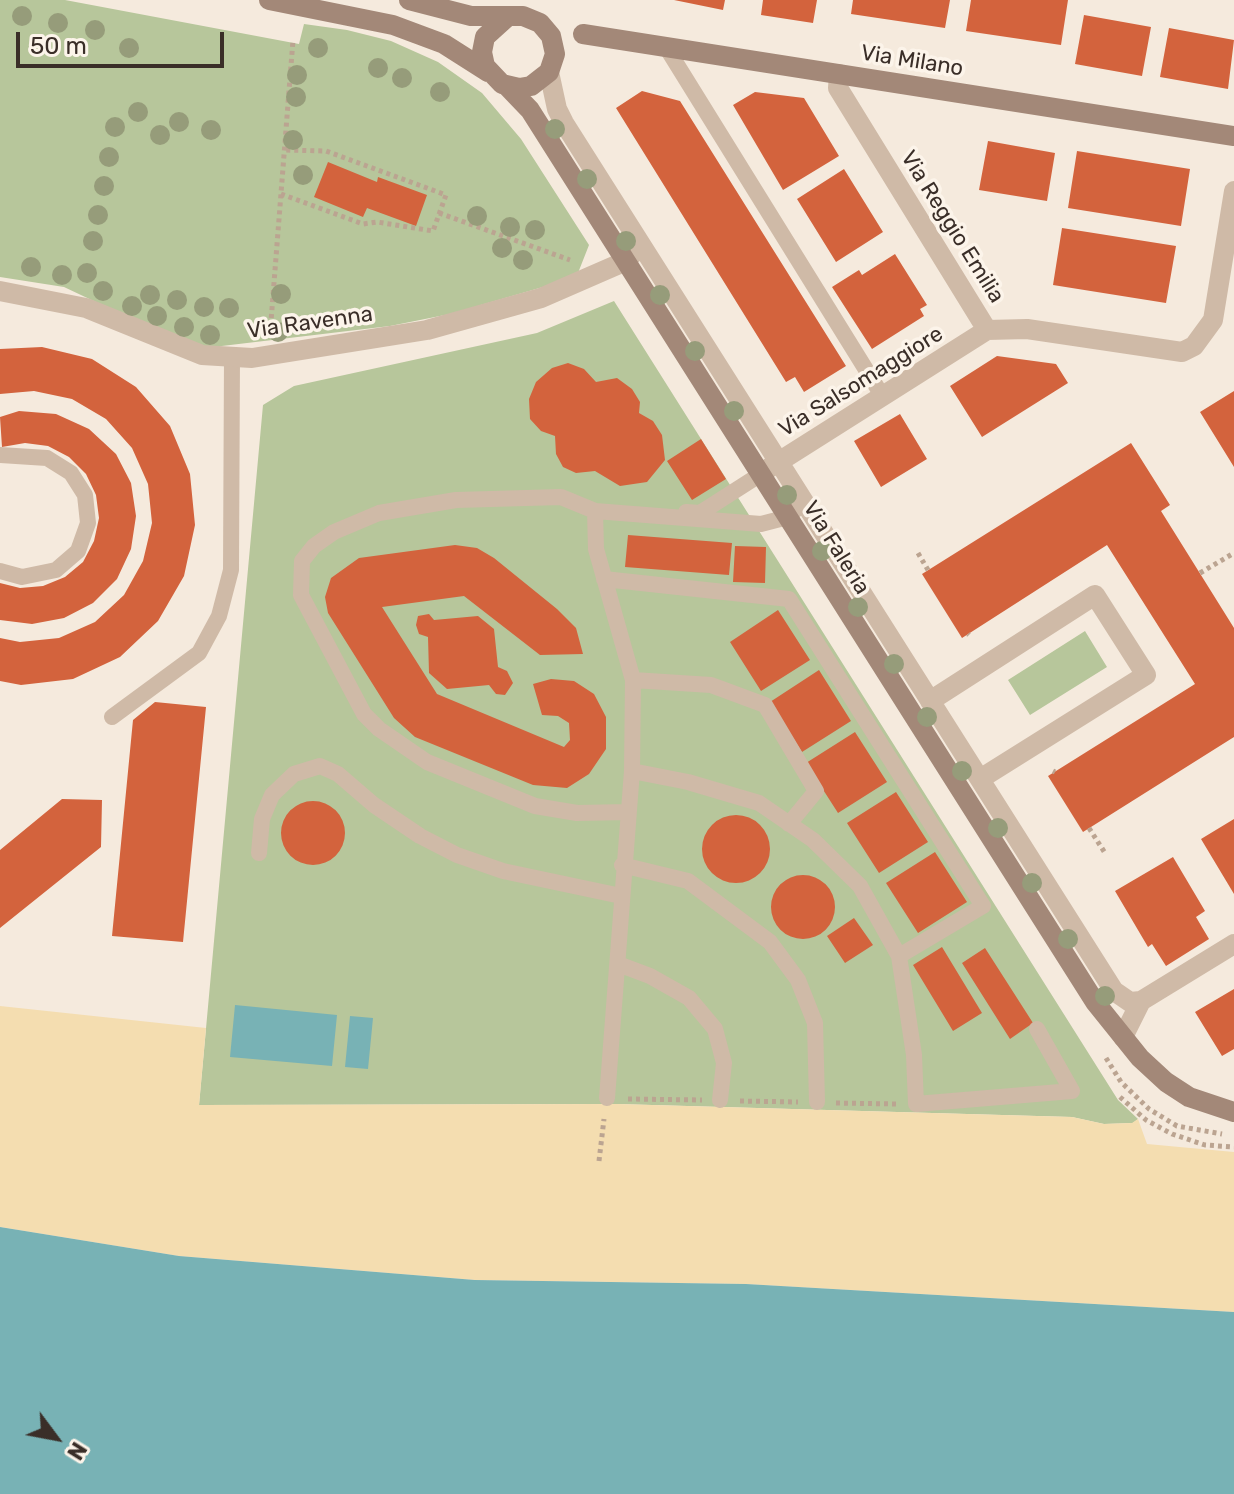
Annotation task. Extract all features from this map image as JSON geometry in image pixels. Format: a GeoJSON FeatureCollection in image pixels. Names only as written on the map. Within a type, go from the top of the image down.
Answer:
{"type":"FeatureCollection","features":[{"type":"Feature","properties":{"kind":"street"},"geometry":{"type":"LineString","coordinates":[[269,0],[393,25],[444,44],[507,86],[531,86],[583,34]]}},
{"type":"Feature","properties":{"kind":"street"},"geometry":{"type":"LineString","coordinates":[[409,0],[471,16],[523,16],[545,26],[553,42],[551,66]]}},
{"type":"Feature","properties":{"kind":"street"},"geometry":{"type":"LineString","coordinates":[[488,72],[482,52],[485,37],[506,18]]}},
{"type":"Feature","properties":{"kind":"street","name":"Via Milano"},"geometry":{"type":"LineString","coordinates":[[545,26],[1234,136]]}},
{"type":"Feature","properties":{"kind":"street","name":"Via Faleria"},"geometry":{"type":"LineString","coordinates":[[551,66],[557,109],[564,123],[1114,991],[1130,1002],[1141,1001]]}},
{"type":"Feature","properties":{"kind":"street","name":"Via Reggio Emilia"},"geometry":{"type":"LineString","coordinates":[[839,74],[838,88],[987,330],[1017,328],[1182,352],[1194,346],[1213,320],[1234,191]]}},
{"type":"Feature","properties":{"kind":"street","name":"Via Faleria"},"geometry":{"type":"LineString","coordinates":[[507,86],[530,110],[1095,1002],[1166,1082],[1189,1097],[1234,1112]]}},
{"type":"Feature","properties":{"kind":"street"},"geometry":{"type":"LineString","coordinates":[[626,261],[641,245]]}},
{"type":"Feature","properties":{"kind":"street","name":"Via Ravenna"},"geometry":{"type":"LineString","coordinates":[[0,291],[86,308],[202,355],[252,358],[427,330],[541,298],[626,261]]}},
{"type":"Feature","properties":{"kind":"street","name":"Via Salsomaggiore"},"geometry":{"type":"LineString","coordinates":[[761,474],[987,330]]}},
{"type":"Feature","properties":{"kind":"street"},"geometry":{"type":"LineString","coordinates":[[930,701],[1095,595],[1146,675],[980,779]]}},
{"type":"Feature","properties":{"kind":"street"},"geometry":{"type":"LineString","coordinates":[[937,752],[955,740]]}},
{"type":"Feature","properties":{"kind":"street"},"geometry":{"type":"LineString","coordinates":[[1123,1037],[1141,1001],[1234,944]]}},
{"type":"Feature","properties":{"kind":"lane"},"geometry":{"type":"LineString","coordinates":[[666,47],[883,397]]}},
{"type":"Feature","properties":{"kind":"lane"},"geometry":{"type":"LineString","coordinates":[[112,717],[199,653],[219,616],[231,570],[232,357]]}},
{"type":"Feature","properties":{"kind":"lane"},"geometry":{"type":"LineString","coordinates":[[0,455],[34,455],[59,464],[80,484],[88,515],[84,539],[78,551],[56,570],[22,577],[0,571]]}},
{"type":"Feature","properties":{"kind":"lane"},"geometry":{"type":"LineString","coordinates":[[651,516],[662,510],[700,513],[761,474]]}},
{"type":"Feature","properties":{"kind":"lane"},"geometry":{"type":"LineString","coordinates":[[628,812],[577,813],[535,806],[427,762],[399,745],[364,714],[301,595],[299,577],[302,561],[314,546],[334,532],[379,513],[456,500],[510,496],[561,497],[595,511],[761,524],[788,517],[804,502]]}},
{"type":"Feature","properties":{"kind":"lane"},"geometry":{"type":"LineString","coordinates":[[595,511],[596,549],[633,680],[632,771],[622,865],[607,1098]]}},
{"type":"Feature","properties":{"kind":"lane"},"geometry":{"type":"LineString","coordinates":[[604,579],[789,599],[983,906],[899,956]]}},
{"type":"Feature","properties":{"kind":"lane"},"geometry":{"type":"LineString","coordinates":[[633,680],[711,685],[765,705],[816,791],[789,824]]}},
{"type":"Feature","properties":{"kind":"lane"},"geometry":{"type":"LineString","coordinates":[[259,853],[262,819],[272,795],[294,774],[320,766],[338,774],[374,805],[420,836],[457,855],[503,871],[621,896]]}},
{"type":"Feature","properties":{"kind":"lane"},"geometry":{"type":"LineString","coordinates":[[632,771],[688,782],[759,803],[813,840],[860,886],[899,956],[914,1055],[916,1104],[1072,1091],[1037,1029]]}},
{"type":"Feature","properties":{"kind":"lane"},"geometry":{"type":"LineString","coordinates":[[622,865],[688,881],[770,942],[798,980],[815,1023],[817,1102]]}},
{"type":"Feature","properties":{"kind":"lane"},"geometry":{"type":"LineString","coordinates":[[618,964],[650,976],[689,998],[715,1029],[724,1063],[720,1100]]}},
{"type":"Feature","properties":{"kind":"path"},"geometry":{"type":"LineString","coordinates":[[269,346],[293,40]]}},
{"type":"Feature","properties":{"kind":"path"},"geometry":{"type":"LineString","coordinates":[[281,194],[363,224],[377,222],[406,230],[433,231],[446,195],[326,151],[284,150]]}},
{"type":"Feature","properties":{"kind":"path"},"geometry":{"type":"LineString","coordinates":[[439,213],[579,263]]}},
{"type":"Feature","properties":{"kind":"path"},"geometry":{"type":"LineString","coordinates":[[918,553],[928,570]]}},
{"type":"Feature","properties":{"kind":"path"},"geometry":{"type":"LineString","coordinates":[[1200,573],[1234,553]]}},
{"type":"Feature","properties":{"kind":"path"},"geometry":{"type":"LineString","coordinates":[[1089,828],[1105,853]]}},
{"type":"Feature","properties":{"kind":"path"},"geometry":{"type":"LineString","coordinates":[[1120,1097],[1146,1120],[1172,1134],[1205,1145],[1234,1147]]}},
{"type":"Feature","properties":{"kind":"path"},"geometry":{"type":"LineString","coordinates":[[599,1161],[607,1098],[916,1104]]}},
{"type":"Feature","properties":{"kind":"green space"},"geometry":{"type":"Polygon","coordinates":[[[0,0],[65,0],[299,44],[304,24],[347,30],[391,41],[438,62],[482,93],[521,139],[589,245],[578,273],[543,287],[450,314],[390,326],[205,348],[136,321],[64,287],[0,277],[0,0]]]}},
{"type":"Feature","properties":{"kind":"green space"},"geometry":{"type":"Polygon","coordinates":[[[614,301],[1118,1100],[1138,1119],[1133,1123],[1104,1124],[1072,1117],[617,1104],[199,1105],[263,405],[294,386],[537,333],[614,301]]]}},
{"type":"Feature","properties":{"kind":"green space"},"geometry":{"type":"Polygon","coordinates":[[[1085,631],[1107,667],[1030,715],[1008,680],[1085,631]]]}},
{"type":"Feature","properties":{"kind":"sand"},"geometry":{"type":"Polygon","coordinates":[[[0,1006],[206,1028],[199,1105],[617,1104],[1072,1117],[1104,1124],[1132,1123],[1138,1119],[1147,1144],[1234,1152],[1234,1312],[746,1284],[475,1280],[179,1256],[0,1227],[0,1006]]]}},
{"type":"Feature","properties":{"kind":"water"},"geometry":{"type":"Polygon","coordinates":[[[235,1005],[337,1015],[332,1066],[230,1057],[235,1005]]]}},
{"type":"Feature","properties":{"kind":"water"},"geometry":{"type":"Polygon","coordinates":[[[350,1016],[373,1018],[368,1069],[345,1067],[350,1016]]]}},
{"type":"Feature","properties":{"kind":"water"},"geometry":{"type":"Polygon","coordinates":[[[0,1227],[179,1256],[475,1280],[746,1284],[1234,1312],[1234,1494],[0,1494],[0,1227]]]}},
{"type":"Feature","properties":{"kind":"building"},"geometry":{"type":"Polygon","coordinates":[[[674,0],[725,0],[723,10],[674,0]]]}},
{"type":"Feature","properties":{"kind":"building"},"geometry":{"type":"Polygon","coordinates":[[[763,0],[817,0],[813,23],[761,15],[763,0]]]}},
{"type":"Feature","properties":{"kind":"building"},"geometry":{"type":"Polygon","coordinates":[[[853,0],[950,0],[945,28],[851,14],[853,0]]]}},
{"type":"Feature","properties":{"kind":"building"},"geometry":{"type":"Polygon","coordinates":[[[971,0],[1068,0],[1061,45],[966,31],[971,0]]]}},
{"type":"Feature","properties":{"kind":"building"},"geometry":{"type":"Polygon","coordinates":[[[1084,15],[1151,27],[1142,76],[1075,64],[1084,15]]]}},
{"type":"Feature","properties":{"kind":"building"},"geometry":{"type":"Polygon","coordinates":[[[1169,28],[1234,40],[1228,89],[1160,77],[1169,28]]]}},
{"type":"Feature","properties":{"kind":"building"},"geometry":{"type":"Polygon","coordinates":[[[642,91],[680,101],[846,366],[804,392],[795,377],[786,382],[616,108],[642,91]]]}},
{"type":"Feature","properties":{"kind":"building"},"geometry":{"type":"Polygon","coordinates":[[[755,92],[804,98],[839,156],[783,190],[733,105],[755,92]]]}},
{"type":"Feature","properties":{"kind":"building"},"geometry":{"type":"Polygon","coordinates":[[[988,141],[1055,153],[1047,201],[979,190],[988,141]]]}},
{"type":"Feature","properties":{"kind":"building"},"geometry":{"type":"Polygon","coordinates":[[[1077,151],[1190,169],[1181,226],[1068,208],[1077,151]]]}},
{"type":"Feature","properties":{"kind":"building"},"geometry":{"type":"Polygon","coordinates":[[[328,162],[377,182],[378,177],[427,195],[416,226],[367,208],[363,217],[314,197],[328,162]]]}},
{"type":"Feature","properties":{"kind":"building"},"geometry":{"type":"Polygon","coordinates":[[[844,169],[883,232],[836,262],[797,199],[844,169]]]}},
{"type":"Feature","properties":{"kind":"building"},"geometry":{"type":"Polygon","coordinates":[[[1062,228],[1176,246],[1166,303],[1053,285],[1062,228]]]}},
{"type":"Feature","properties":{"kind":"building"},"geometry":{"type":"Polygon","coordinates":[[[895,254],[927,305],[920,309],[924,316],[872,349],[832,287],[859,270],[862,275],[895,254]]]}},
{"type":"Feature","properties":{"kind":"building"},"geometry":{"type":"Polygon","coordinates":[[[42,347],[92,359],[136,387],[170,426],[190,474],[195,525],[184,576],[158,621],[120,657],[73,679],[21,685],[0,681],[0,638],[20,642],[59,638],[95,622],[124,595],[143,561],[152,523],[148,484],[132,448],[106,419],[72,399],[34,391],[0,394],[0,349],[42,347]]]}},
{"type":"Feature","properties":{"kind":"building"},"geometry":{"type":"Polygon","coordinates":[[[997,356],[1056,364],[1068,383],[982,437],[950,386],[997,356]]]}},
{"type":"Feature","properties":{"kind":"building"},"geometry":{"type":"Polygon","coordinates":[[[568,363],[584,369],[596,382],[617,378],[632,389],[640,402],[639,413],[653,421],[662,435],[665,460],[647,482],[620,486],[595,471],[576,473],[563,467],[556,454],[555,436],[541,431],[530,419],[529,399],[536,382],[552,368],[568,363]]]}},
{"type":"Feature","properties":{"kind":"building"},"geometry":{"type":"Polygon","coordinates":[[[1234,391],[1234,467],[1200,412],[1234,391]]]}},
{"type":"Feature","properties":{"kind":"building"},"geometry":{"type":"Polygon","coordinates":[[[19,411],[56,414],[89,429],[116,454],[131,483],[136,516],[131,549],[117,579],[93,603],[64,618],[32,624],[0,620],[0,583],[20,588],[43,586],[65,577],[83,562],[94,541],[99,518],[96,495],[86,474],[69,457],[48,446],[25,443],[2,447],[0,417],[19,411]]]}},
{"type":"Feature","properties":{"kind":"building"},"geometry":{"type":"Polygon","coordinates":[[[900,414],[927,459],[881,487],[854,441],[900,414]]]}},
{"type":"Feature","properties":{"kind":"building"},"geometry":{"type":"Polygon","coordinates":[[[701,439],[726,479],[692,500],[667,461],[701,439]]]}},
{"type":"Feature","properties":{"kind":"building"},"geometry":{"type":"Polygon","coordinates":[[[1131,443],[1170,505],[1161,511],[1234,628],[1234,737],[1083,832],[1048,776],[1195,684],[1107,545],[962,638],[922,574],[1131,443]]]}},
{"type":"Feature","properties":{"kind":"building"},"geometry":{"type":"Polygon","coordinates":[[[628,535],[732,543],[729,575],[625,567],[628,535]]]}},
{"type":"Feature","properties":{"kind":"building"},"geometry":{"type":"Polygon","coordinates":[[[455,545],[477,548],[494,558],[557,609],[576,628],[583,654],[540,655],[464,596],[382,607],[437,694],[564,747],[570,740],[569,723],[558,716],[542,715],[533,684],[551,679],[574,681],[594,694],[606,717],[606,749],[589,774],[567,788],[533,785],[415,737],[394,718],[328,613],[325,597],[331,578],[359,558],[455,545]]]}},
{"type":"Feature","properties":{"kind":"building"},"geometry":{"type":"Polygon","coordinates":[[[735,546],[766,547],[765,583],[733,582],[735,546]]]}},
{"type":"Feature","properties":{"kind":"building"},"geometry":{"type":"Polygon","coordinates":[[[778,610],[810,660],[761,691],[730,642],[778,610]]]}},
{"type":"Feature","properties":{"kind":"building"},"geometry":{"type":"Polygon","coordinates":[[[429,614],[434,620],[478,616],[494,629],[498,667],[507,671],[513,683],[505,695],[496,694],[489,685],[447,689],[429,673],[428,637],[419,634],[416,625],[418,616],[429,614]]]}},
{"type":"Feature","properties":{"kind":"building"},"geometry":{"type":"Polygon","coordinates":[[[819,670],[851,721],[802,752],[770,702],[819,670]]]}},
{"type":"Feature","properties":{"kind":"building"},"geometry":{"type":"Polygon","coordinates":[[[155,702],[206,707],[183,942],[112,936],[133,720],[155,702]]]}},
{"type":"Feature","properties":{"kind":"building"},"geometry":{"type":"Polygon","coordinates":[[[855,732],[887,782],[838,813],[806,763],[855,732]]]}},
{"type":"Feature","properties":{"kind":"building"},"geometry":{"type":"Polygon","coordinates":[[[896,792],[928,842],[879,873],[847,823],[896,792]]]}},
{"type":"Feature","properties":{"kind":"building"},"geometry":{"type":"Polygon","coordinates":[[[62,799],[102,800],[101,847],[0,928],[0,850],[62,799]]]}},
{"type":"Feature","properties":{"kind":"building"},"geometry":{"type":"Polygon","coordinates":[[[307,801],[319,801],[336,810],[343,821],[343,845],[336,856],[319,865],[307,865],[295,860],[286,851],[281,839],[281,827],[286,815],[295,806],[307,801]]]}},
{"type":"Feature","properties":{"kind":"building"},"geometry":{"type":"Polygon","coordinates":[[[736,815],[760,825],[770,849],[760,873],[736,883],[712,873],[702,849],[712,825],[736,815]]]}},
{"type":"Feature","properties":{"kind":"building"},"geometry":{"type":"Polygon","coordinates":[[[1234,819],[1234,894],[1201,839],[1234,819]]]}},
{"type":"Feature","properties":{"kind":"building"},"geometry":{"type":"Polygon","coordinates":[[[935,852],[967,902],[918,933],[886,883],[935,852]]]}},
{"type":"Feature","properties":{"kind":"building"},"geometry":{"type":"Polygon","coordinates":[[[1173,857],[1205,911],[1196,917],[1209,939],[1166,966],[1152,944],[1148,947],[1115,891],[1173,857]]]}},
{"type":"Feature","properties":{"kind":"building"},"geometry":{"type":"Polygon","coordinates":[[[803,875],[821,881],[829,889],[835,907],[829,925],[821,933],[803,939],[785,933],[777,925],[771,907],[777,889],[785,881],[803,875]]]}},
{"type":"Feature","properties":{"kind":"building"},"geometry":{"type":"Polygon","coordinates":[[[854,918],[873,945],[845,963],[827,936],[854,918]]]}},
{"type":"Feature","properties":{"kind":"building"},"geometry":{"type":"Polygon","coordinates":[[[942,947],[982,1013],[953,1031],[913,965],[942,947]]]}},
{"type":"Feature","properties":{"kind":"building"},"geometry":{"type":"Polygon","coordinates":[[[985,948],[1033,1023],[1010,1039],[962,963],[985,948]]]}},
{"type":"Feature","properties":{"kind":"building"},"geometry":{"type":"Polygon","coordinates":[[[1234,989],[1234,1049],[1222,1056],[1195,1012],[1234,989]]]}}]}
